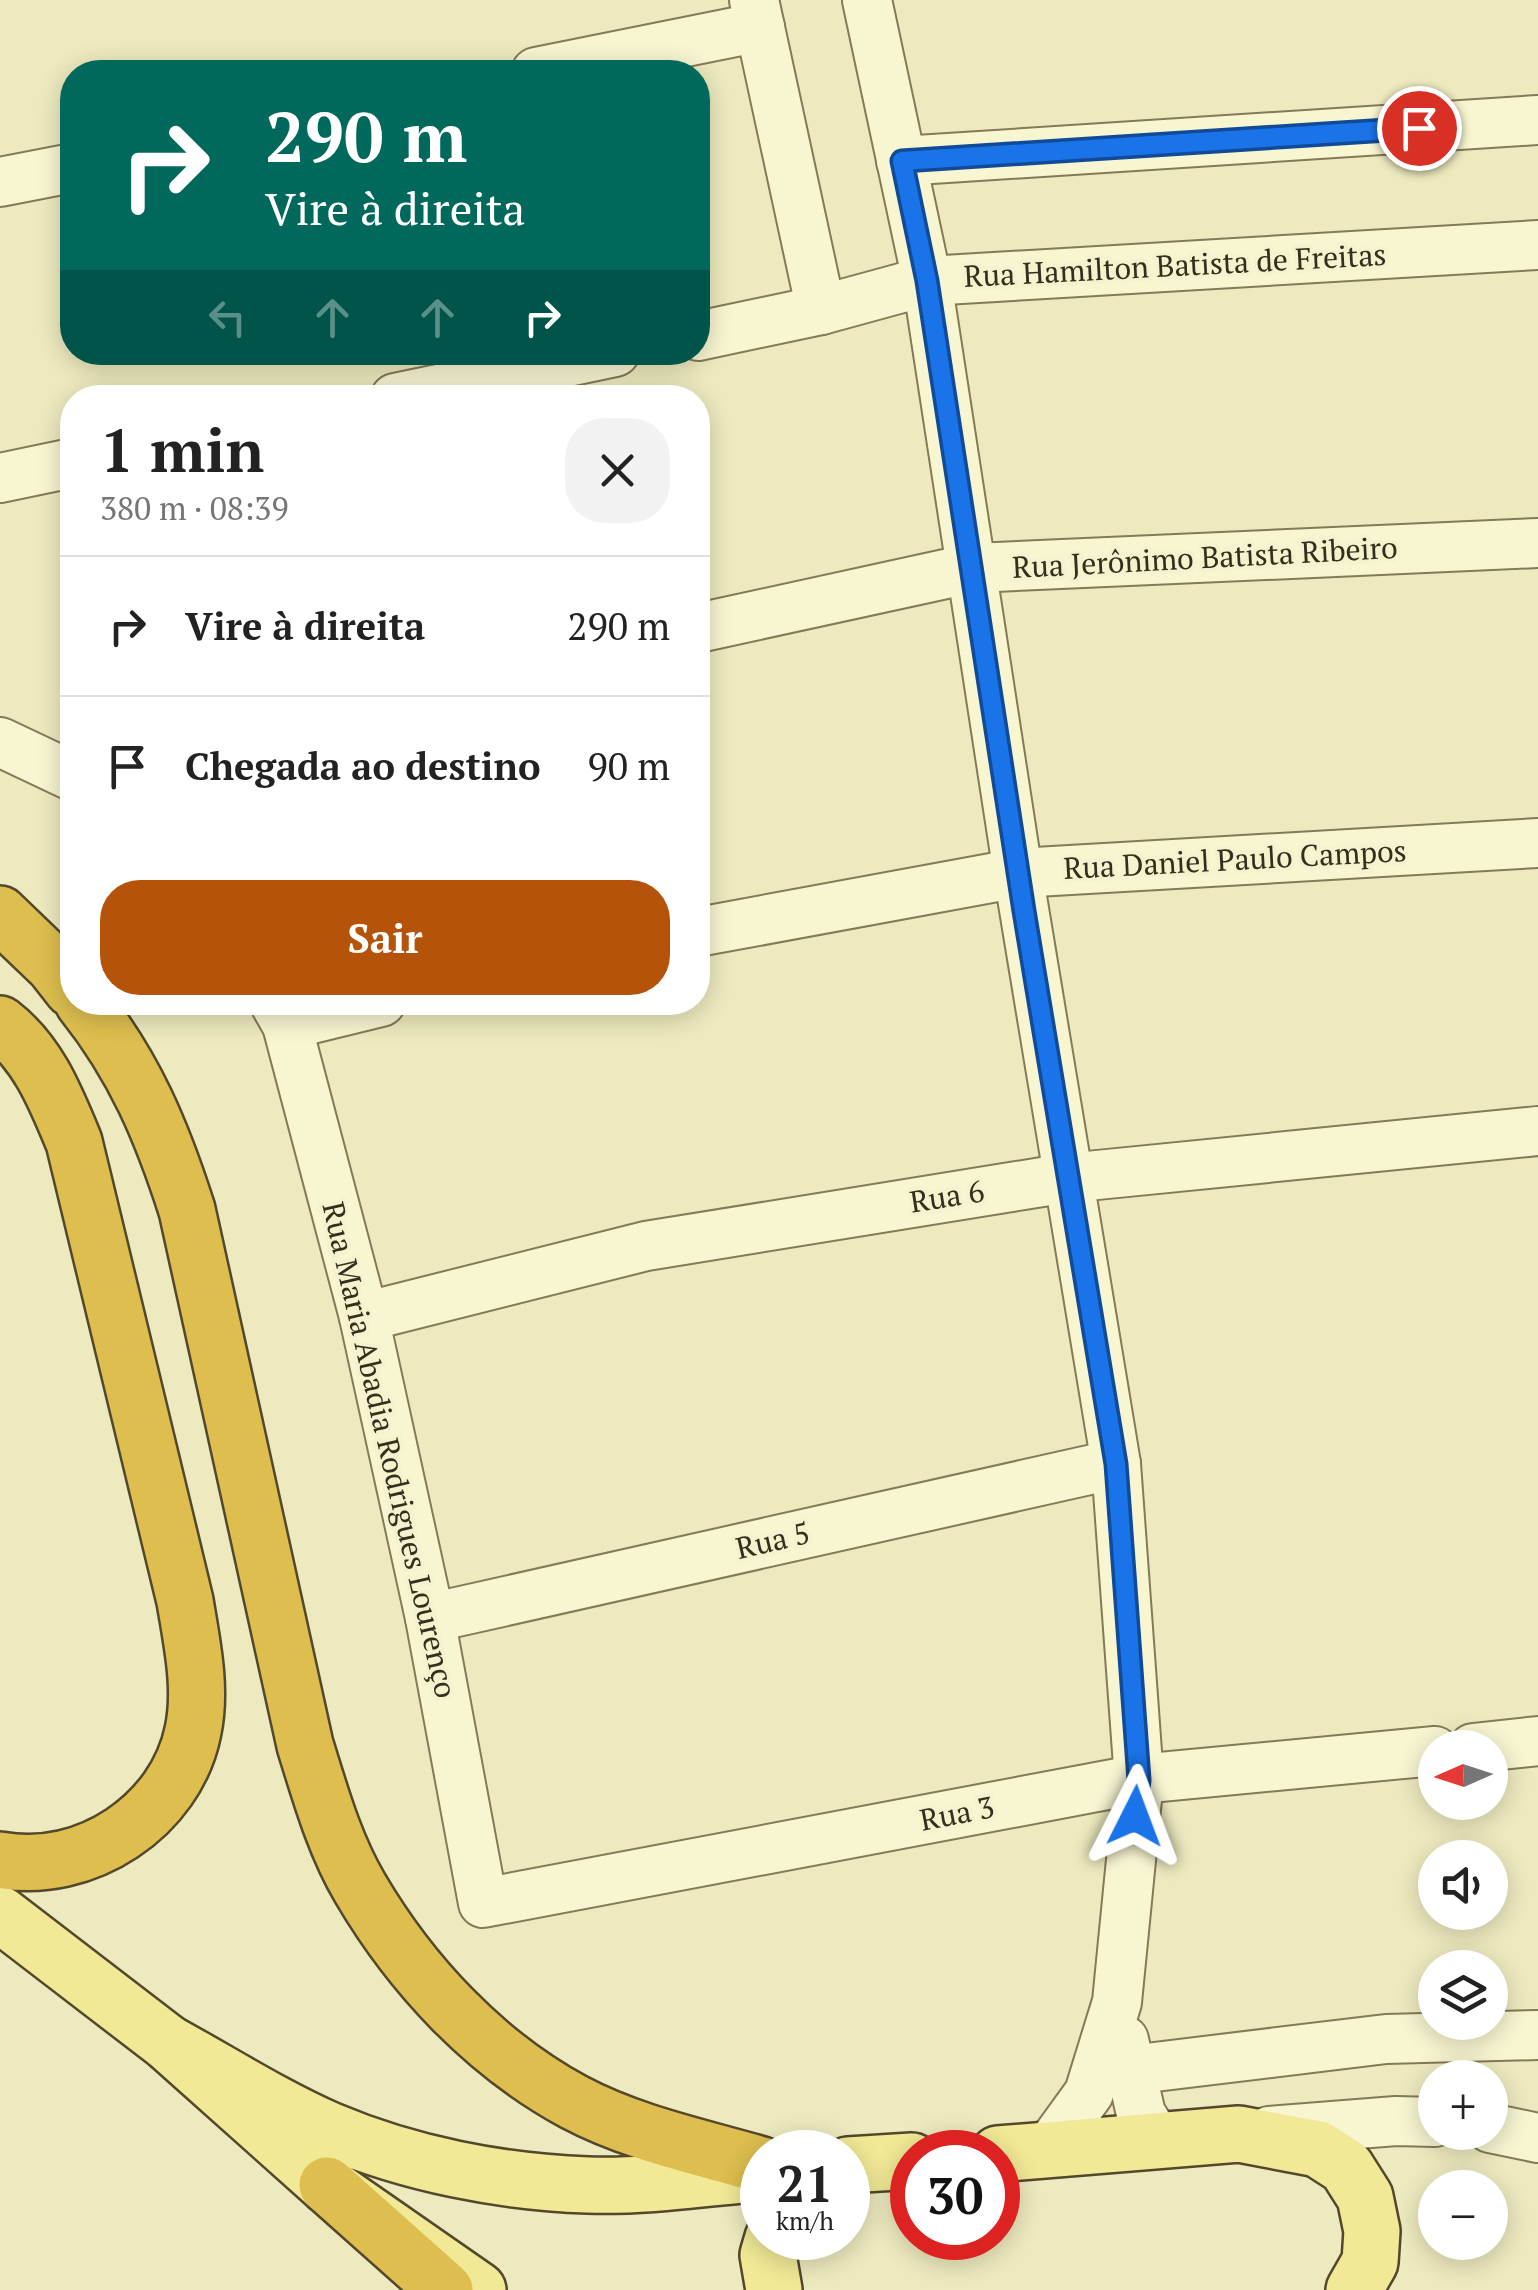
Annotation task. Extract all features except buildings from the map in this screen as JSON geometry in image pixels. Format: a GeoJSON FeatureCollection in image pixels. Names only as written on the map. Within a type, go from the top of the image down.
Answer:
{"type":"FeatureCollection","features":[{"type":"Feature","properties":{"kind":"highway"},"geometry":{"type":"LineString","coordinates":[[0,914],[60,974]]}},
{"type":"Feature","properties":{"kind":"highway"},"geometry":{"type":"LineString","coordinates":[[93,1015],[132,1072],[164,1137],[187,1210],[304,1746],[327,1814],[359,1886],[399,1946],[442,1998],[482,2038],[526,2073],[576,2103],[639,2129],[740,2159]]}},
{"type":"Feature","properties":{"kind":"highway"},"geometry":{"type":"LineString","coordinates":[[0,1024],[31,1055],[54,1093],[74,1142],[186,1601],[196,1676],[194,1731],[181,1769],[162,1798],[138,1822],[112,1840],[83,1852],[53,1860],[0,1860]]}},
{"type":"Feature","properties":{"kind":"highway"},"geometry":{"type":"LineString","coordinates":[[327,2185],[445,2290]]}},
{"type":"Feature","properties":{"kind":"main road"},"geometry":{"type":"LineString","coordinates":[[0,1914],[168,2043],[327,2185],[478,2290]]}},
{"type":"Feature","properties":{"kind":"main road"},"geometry":{"type":"LineString","coordinates":[[168,2043],[328,2130],[456,2169],[590,2185],[740,2175]]}},
{"type":"Feature","properties":{"kind":"main road"},"geometry":{"type":"LineString","coordinates":[[1022,2152],[1239,2134],[1318,2149],[1346,2167],[1365,2197],[1372,2231],[1370,2262],[1354,2290]]}},
{"type":"Feature","properties":{"kind":"main road"},"geometry":{"type":"LineString","coordinates":[[769,2260],[774,2290]]}},
{"type":"Feature","properties":{"kind":"street"},"geometry":{"type":"LineString","coordinates":[[866,0],[927,281],[1018,873],[1116,1464],[1139,1780],[1117,2002],[1088,2093],[1022,2152]]}},
{"type":"Feature","properties":{"kind":"street"},"geometry":{"type":"LineString","coordinates":[[581,60],[757,13],[821,310]]}},
{"type":"Feature","properties":{"kind":"street"},"geometry":{"type":"LineString","coordinates":[[902,161],[1538,120]]}},
{"type":"Feature","properties":{"kind":"street"},"geometry":{"type":"LineString","coordinates":[[0,182],[60,170]]}},
{"type":"Feature","properties":{"kind":"street","name":"Rua Hamilton Batista de Freitas"},"geometry":{"type":"LineString","coordinates":[[710,333],[821,310],[927,281],[1538,246]]}},
{"type":"Feature","properties":{"kind":"street"},"geometry":{"type":"LineString","coordinates":[[457,385],[553,365]]}},
{"type":"Feature","properties":{"kind":"street"},"geometry":{"type":"LineString","coordinates":[[0,478],[60,466]]}},
{"type":"Feature","properties":{"kind":"street","name":"Rua Jerônimo Batista Ribeiro"},"geometry":{"type":"LineString","coordinates":[[710,625],[973,568],[1538,543]]}},
{"type":"Feature","properties":{"kind":"street"},"geometry":{"type":"LineString","coordinates":[[0,742],[60,770]]}},
{"type":"Feature","properties":{"kind":"street","name":"Rua Daniel Paulo Campos"},"geometry":{"type":"LineString","coordinates":[[710,930],[1018,873],[1538,843]]}},
{"type":"Feature","properties":{"kind":"street","name":"Rua Maria Abadia Rodrigues Lourenço"},"geometry":{"type":"LineString","coordinates":[[281,1015],[364,1317],[430,1618],[482,1903]]}},
{"type":"Feature","properties":{"kind":"street","name":"Rua 6"},"geometry":{"type":"LineString","coordinates":[[364,1317],[646,1246],[1068,1178],[1538,1132]]}},
{"type":"Feature","properties":{"kind":"street","name":"Rua 5"},"geometry":{"type":"LineString","coordinates":[[430,1618],[1116,1464]]}},
{"type":"Feature","properties":{"kind":"street"},"geometry":{"type":"LineString","coordinates":[[1508,1744],[1538,1741]]}},
{"type":"Feature","properties":{"kind":"street","name":"Rua 3"},"geometry":{"type":"LineString","coordinates":[[482,1903],[1139,1780],[1418,1753]]}},
{"type":"Feature","properties":{"kind":"street"},"geometry":{"type":"LineString","coordinates":[[1117,2002],[1141,2114],[1158,2141]]}},
{"type":"Feature","properties":{"kind":"street"},"geometry":{"type":"LineString","coordinates":[[1130,2070],[1386,2039],[1538,2035]]}},
{"type":"Feature","properties":{"kind":"street"},"geometry":{"type":"LineString","coordinates":[[1239,2134],[1418,2122]]}},
{"type":"Feature","properties":{"kind":"street"},"geometry":{"type":"LineString","coordinates":[[1508,2132],[1538,2138]]}},
{"type":"Feature","properties":{"kind":"route"},"geometry":{"type":"LineString","coordinates":[[1135,1816],[1139,1780],[1116,1464],[1024,911],[927,281],[902,161],[1419,128]]}}]}
